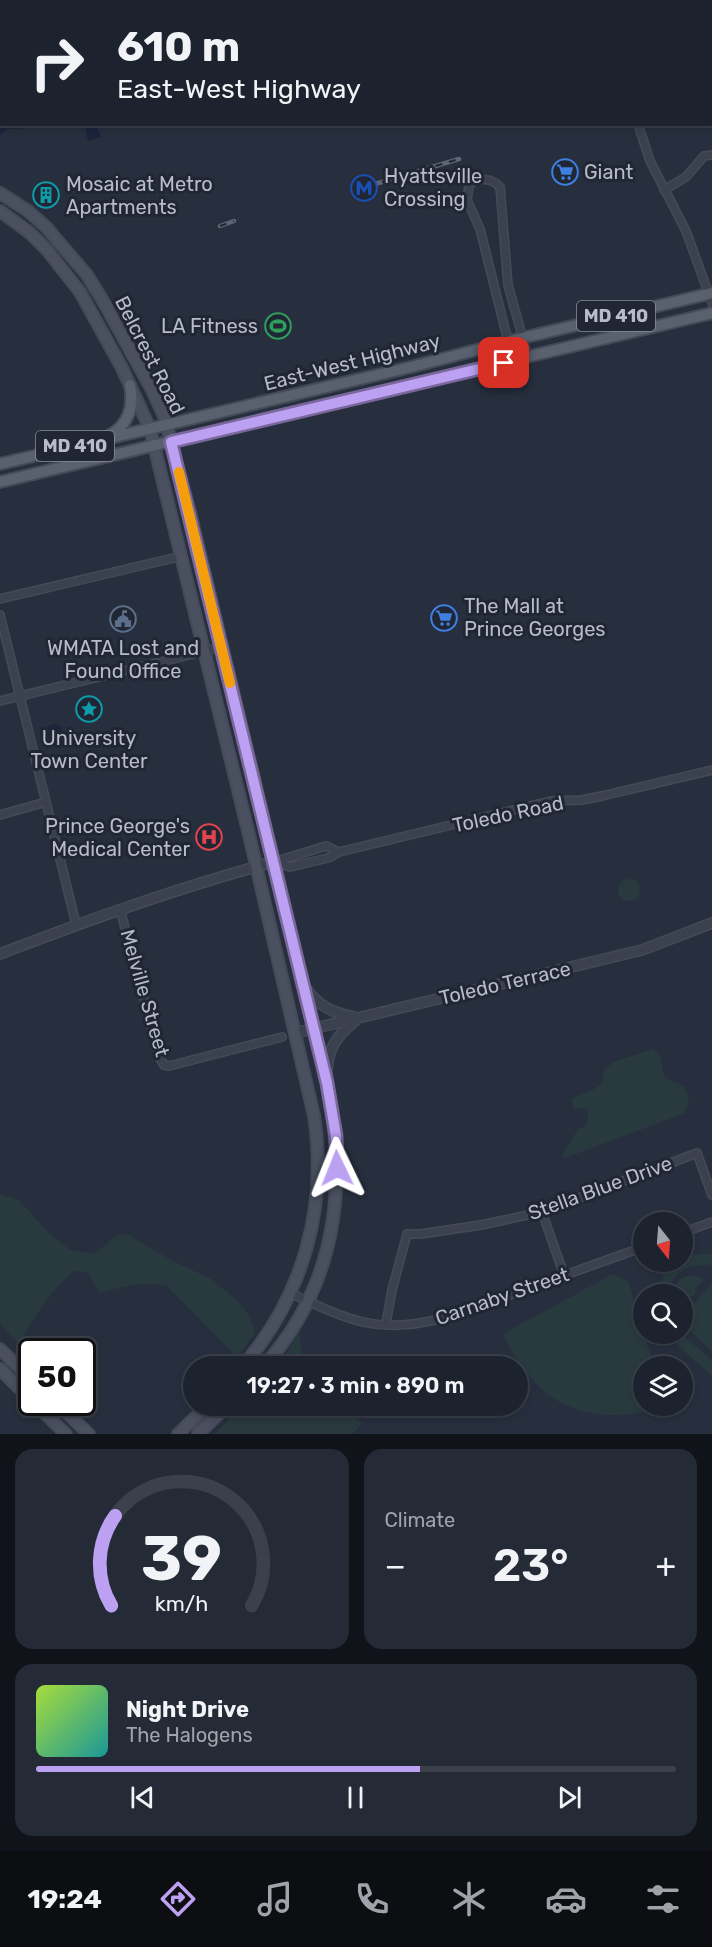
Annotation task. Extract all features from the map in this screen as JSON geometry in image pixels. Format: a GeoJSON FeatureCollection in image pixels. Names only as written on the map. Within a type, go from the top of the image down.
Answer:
{"type":"FeatureCollection","features":[{"type":"Feature","properties":{"kind":"main road","name":"Belcrest Road"},"geometry":{"type":"LineString","coordinates":[[0,194],[28,211],[46,226],[87,275],[153,392],[166,425],[327,1083],[336,1136],[337,1191],[330,1240],[308,1301],[287,1337],[272,1356]]}},
{"type":"Feature","properties":{"kind":"main road","name":"Belcrest Road"},"geometry":{"type":"LineString","coordinates":[[0,211],[30,233],[66,272],[80,292],[130,385],[150,429],[296,1033],[314,1116],[319,1173],[314,1225],[304,1260],[290,1293],[270,1331],[251,1356]]}},
{"type":"Feature","properties":{"kind":"main road","name":"East-West Highway"},"geometry":{"type":"LineString","coordinates":[[0,464],[522,338],[711,296]]}},
{"type":"Feature","properties":{"kind":"main road","name":"East-West Highway"},"geometry":{"type":"LineString","coordinates":[[0,482],[712,313]]}},
{"type":"Feature","properties":{"kind":"main road"},"geometry":{"type":"LineString","coordinates":[[99,441],[117,432],[128,417],[132,400],[130,385]]}},
{"type":"Feature","properties":{"kind":"main road"},"geometry":{"type":"LineString","coordinates":[[0,1349],[18,1366]]}},
{"type":"Feature","properties":{"kind":"main road"},"geometry":{"type":"LineString","coordinates":[[0,1369],[18,1388]]}},
{"type":"Feature","properties":{"kind":"main road"},"geometry":{"type":"LineString","coordinates":[[47,1416],[66,1434]]}},
{"type":"Feature","properties":{"kind":"main road"},"geometry":{"type":"LineString","coordinates":[[70,1416],[89,1434]]}},
{"type":"Feature","properties":{"kind":"main road"},"geometry":{"type":"LineString","coordinates":[[178,1434],[197,1416]]}},
{"type":"Feature","properties":{"kind":"main road"},"geometry":{"type":"LineString","coordinates":[[198,1434],[217,1416]]}},
{"type":"Feature","properties":{"kind":"street"},"geometry":{"type":"LineString","coordinates":[[639,126],[650,161],[686,231],[711,296]]}},
{"type":"Feature","properties":{"kind":"street"},"geometry":{"type":"LineString","coordinates":[[664,190],[686,177],[704,156],[712,154]]}},
{"type":"Feature","properties":{"kind":"street"},"geometry":{"type":"LineString","coordinates":[[513,361],[480,230],[467,200],[469,185],[480,180],[493,181],[500,187],[508,285],[528,357]]}},
{"type":"Feature","properties":{"kind":"street"},"geometry":{"type":"LineString","coordinates":[[0,599],[182,556]]}},
{"type":"Feature","properties":{"kind":"street"},"geometry":{"type":"LineString","coordinates":[[0,615],[76,924]]}},
{"type":"Feature","properties":{"kind":"street"},"geometry":{"type":"LineString","coordinates":[[0,700],[222,647]]}},
{"type":"Feature","properties":{"kind":"street","name":"Toledo Road"},"geometry":{"type":"LineString","coordinates":[[273,862],[290,867],[328,858],[339,852],[545,802],[602,796],[712,770]]}},
{"type":"Feature","properties":{"kind":"street"},"geometry":{"type":"LineString","coordinates":[[0,815],[46,802]]}},
{"type":"Feature","properties":{"kind":"street","name":"Toledo Road"},"geometry":{"type":"LineString","coordinates":[[0,954],[76,924],[226,874],[326,846],[339,852]]}},
{"type":"Feature","properties":{"kind":"street","name":"Melville Street"},"geometry":{"type":"LineString","coordinates":[[120,909],[160,1059],[164,1065],[169,1066],[282,1037]]}},
{"type":"Feature","properties":{"kind":"street","name":"Toledo Terrace"},"geometry":{"type":"LineString","coordinates":[[296,1033],[642,950],[712,923]]}},
{"type":"Feature","properties":{"kind":"street"},"geometry":{"type":"LineString","coordinates":[[303,984],[310,994],[326,1008],[359,1018]]}},
{"type":"Feature","properties":{"kind":"street"},"geometry":{"type":"LineString","coordinates":[[327,1083],[327,1065],[332,1044],[344,1029],[359,1018]]}},
{"type":"Feature","properties":{"kind":"street","name":"Stella Blue Drive"},"geometry":{"type":"LineString","coordinates":[[386,1324],[392,1290],[407,1234],[481,1225],[542,1212],[697,1154],[712,1196]]}},
{"type":"Feature","properties":{"kind":"street"},"geometry":{"type":"LineString","coordinates":[[542,1212],[564,1275]]}},
{"type":"Feature","properties":{"kind":"street"},"geometry":{"type":"LineString","coordinates":[[693,1229],[712,1222]]}},
{"type":"Feature","properties":{"kind":"street","name":"Carnaby Street"},"geometry":{"type":"LineString","coordinates":[[290,1293],[337,1314],[364,1322],[422,1323],[461,1313],[633,1251]]}},
{"type":"Feature","properties":{"kind":"shaded area"},"geometry":{"type":"Polygon","coordinates":[[[629,879],[639,886],[640,890],[633,900],[629,901],[619,894],[618,890],[625,880],[629,879]]]}},
{"type":"Feature","properties":{"kind":"shaded area"},"geometry":{"type":"Polygon","coordinates":[[[653,1049],[661,1058],[664,1078],[684,1086],[689,1101],[685,1113],[562,1159],[579,1128],[585,1127],[589,1114],[586,1109],[573,1108],[572,1098],[602,1084],[604,1070],[614,1062],[653,1049]]]}},
{"type":"Feature","properties":{"kind":"shaded area"},"geometry":{"type":"Polygon","coordinates":[[[0,1194],[19,1200],[48,1232],[70,1250],[94,1254],[116,1236],[127,1234],[173,1261],[211,1279],[239,1302],[251,1319],[255,1333],[236,1356],[167,1286],[141,1284],[99,1293],[89,1273],[73,1271],[43,1305],[24,1338],[18,1338],[18,1343],[0,1324],[0,1194]]]}},
{"type":"Feature","properties":{"kind":"shaded area"},"geometry":{"type":"Polygon","coordinates":[[[712,1254],[712,1265],[693,1266],[693,1256],[712,1254]]]}},
{"type":"Feature","properties":{"kind":"shaded area"},"geometry":{"type":"Polygon","coordinates":[[[682,1272],[671,1284],[660,1284],[666,1274],[682,1272]]]}},
{"type":"Feature","properties":{"kind":"shaded area"},"geometry":{"type":"Polygon","coordinates":[[[613,1274],[628,1281],[633,1297],[633,1344],[647,1344],[651,1356],[633,1356],[633,1413],[589,1413],[568,1406],[549,1395],[528,1374],[528,1356],[514,1356],[503,1334],[613,1274]]]}},
{"type":"Feature","properties":{"kind":"shaded area"},"geometry":{"type":"Polygon","coordinates":[[[688,1276],[704,1279],[694,1290],[696,1292],[693,1296],[693,1284],[676,1284],[688,1276]]]}},
{"type":"Feature","properties":{"kind":"shaded area"},"geometry":{"type":"Polygon","coordinates":[[[712,1283],[712,1351],[693,1334],[693,1305],[712,1283]]]}},
{"type":"Feature","properties":{"kind":"shaded area"},"geometry":{"type":"Polygon","coordinates":[[[299,1332],[302,1356],[284,1356],[299,1332]]]}},
{"type":"Feature","properties":{"kind":"shaded area"},"geometry":{"type":"Polygon","coordinates":[[[676,1344],[693,1344],[712,1360],[712,1376],[693,1359],[693,1356],[690,1356],[676,1344]]]}},
{"type":"Feature","properties":{"kind":"shaded area"},"geometry":{"type":"Polygon","coordinates":[[[232,1416],[354,1416],[362,1423],[352,1434],[215,1434],[232,1416]]]}},
{"type":"Feature","properties":{"kind":"water"},"geometry":{"type":"Polygon","coordinates":[[[0,126],[24,126],[24,128],[8,129],[0,135],[0,126]]]}},
{"type":"Feature","properties":{"kind":"water"},"geometry":{"type":"Polygon","coordinates":[[[85,126],[96,126],[101,137],[88,141],[85,126]]]}},
{"type":"Feature","properties":{"kind":"water"},"geometry":{"type":"Polygon","coordinates":[[[51,724],[57,724],[62,732],[60,738],[51,740],[46,735],[46,729],[51,724]]]}},
{"type":"Feature","properties":{"kind":"railway"},"geometry":{"type":"LineString","coordinates":[[355,190],[459,159]]}},
{"type":"Feature","properties":{"kind":"railway"},"geometry":{"type":"LineString","coordinates":[[220,226],[234,221]]}},
{"type":"Feature","properties":{"kind":"slow traffic"},"geometry":{"type":"LineString","coordinates":[[179,472],[230,683]]}},
{"type":"Feature","properties":{"kind":"place","name":"Giant"},"geometry":{"type":"Point","coordinates":[565,172]}},
{"type":"Feature","properties":{"kind":"place","name":"Hyattsville Crossing"},"geometry":{"type":"Point","coordinates":[364,188]}},
{"type":"Feature","properties":{"kind":"place","name":"Mosaic at Metro Apartments"},"geometry":{"type":"Point","coordinates":[46,195]}},
{"type":"Feature","properties":{"kind":"place","name":"LA Fitness"},"geometry":{"type":"Point","coordinates":[278,326]}},
{"type":"Feature","properties":{"kind":"place","name":"The Mall at Prince Georges"},"geometry":{"type":"Point","coordinates":[444,618]}},
{"type":"Feature","properties":{"kind":"place","name":"WMATA Lost and Found Office"},"geometry":{"type":"Point","coordinates":[123,619]}},
{"type":"Feature","properties":{"kind":"place","name":"University Town Center"},"geometry":{"type":"Point","coordinates":[89,709]}},
{"type":"Feature","properties":{"kind":"place","name":"Prince George's Medical Center"},"geometry":{"type":"Point","coordinates":[209,837]}},
{"type":"Feature","properties":{"kind":"route"},"geometry":{"type":"LineString","coordinates":[[337,1168],[336,1136],[327,1083],[205,574],[171,442],[504,363]]}}]}
